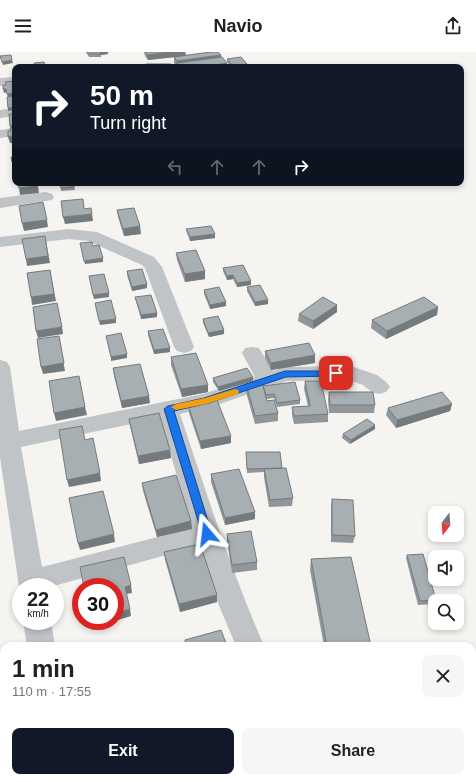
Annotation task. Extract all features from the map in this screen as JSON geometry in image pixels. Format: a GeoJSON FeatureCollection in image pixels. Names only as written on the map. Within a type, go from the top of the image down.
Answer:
{"type":"FeatureCollection","features":[{"type":"Feature","properties":{"kind":"street"},"geometry":{"type":"LineString","coordinates":[[0,82],[12,81]]}},
{"type":"Feature","properties":{"kind":"street"},"geometry":{"type":"LineString","coordinates":[[0,114],[12,112]]}},
{"type":"Feature","properties":{"kind":"street"},"geometry":{"type":"LineString","coordinates":[[0,134],[12,132]]}},
{"type":"Feature","properties":{"kind":"street"},"geometry":{"type":"LineString","coordinates":[[0,202],[46,197]]}},
{"type":"Feature","properties":{"kind":"street"},"geometry":{"type":"LineString","coordinates":[[0,242],[70,234],[91,236],[148,261],[152,267],[184,347]]}},
{"type":"Feature","properties":{"kind":"street"},"geometry":{"type":"LineString","coordinates":[[252,353],[267,379]]}},
{"type":"Feature","properties":{"kind":"street"},"geometry":{"type":"LineString","coordinates":[[0,367],[9,441],[30,578]]}},
{"type":"Feature","properties":{"kind":"street"},"geometry":{"type":"LineString","coordinates":[[9,441],[206,401],[285,374],[351,373],[370,380],[379,387]]}},
{"type":"Feature","properties":{"kind":"street"},"geometry":{"type":"LineString","coordinates":[[168,409],[207,534],[229,596],[248,642]]}},
{"type":"Feature","properties":{"kind":"street"},"geometry":{"type":"LineString","coordinates":[[52,578],[207,534]]}},
{"type":"Feature","properties":{"kind":"street"},"geometry":{"type":"LineString","coordinates":[[38,630],[40,642]]}},
{"type":"Feature","properties":{"kind":"building"},"geometry":{"type":"Polygon","coordinates":[[[87,52],[100,52],[101,54],[88,54],[87,52]]]}},
{"type":"Feature","properties":{"kind":"building"},"geometry":{"type":"Polygon","coordinates":[[[146,52],[169,52],[147,55],[146,52]]]}},
{"type":"Feature","properties":{"kind":"building"},"geometry":{"type":"Polygon","coordinates":[[[218,52],[221,55],[177,61],[174,57],[218,52]]]}},
{"type":"Feature","properties":{"kind":"building"},"geometry":{"type":"Polygon","coordinates":[[[11,55],[12,60],[2,62],[0,56],[11,55]]]}},
{"type":"Feature","properties":{"kind":"building"},"geometry":{"type":"Polygon","coordinates":[[[222,57],[227,63],[178,64],[177,63],[222,57]]]}},
{"type":"Feature","properties":{"kind":"building"},"geometry":{"type":"Polygon","coordinates":[[[241,57],[247,64],[231,64],[227,59],[241,57]]]}},
{"type":"Feature","properties":{"kind":"building"},"geometry":{"type":"Polygon","coordinates":[[[44,62],[45,64],[34,64],[44,62]]]}},
{"type":"Feature","properties":{"kind":"building"},"geometry":{"type":"Polygon","coordinates":[[[12,81],[12,93],[7,94],[6,89],[3,89],[3,85],[6,85],[5,82],[12,81]]]}},
{"type":"Feature","properties":{"kind":"building"},"geometry":{"type":"Polygon","coordinates":[[[12,96],[12,107],[8,108],[7,97],[12,96]]]}},
{"type":"Feature","properties":{"kind":"building"},"geometry":{"type":"Polygon","coordinates":[[[9,114],[12,114],[12,126],[10,126],[9,114]]]}},
{"type":"Feature","properties":{"kind":"building"},"geometry":{"type":"Polygon","coordinates":[[[10,128],[12,128],[12,142],[11,136],[8,137],[8,131],[11,131],[10,128]]]}},
{"type":"Feature","properties":{"kind":"building"},"geometry":{"type":"Polygon","coordinates":[[[19,186],[38,186],[19,188],[19,186]]]}},
{"type":"Feature","properties":{"kind":"building"},"geometry":{"type":"Polygon","coordinates":[[[61,186],[74,186],[74,187],[61,188],[61,186]]]}},
{"type":"Feature","properties":{"kind":"building"},"geometry":{"type":"Polygon","coordinates":[[[83,199],[84,209],[91,208],[92,214],[63,217],[61,201],[83,199]]]}},
{"type":"Feature","properties":{"kind":"building"},"geometry":{"type":"Polygon","coordinates":[[[43,202],[47,220],[22,223],[19,206],[43,202]]]}},
{"type":"Feature","properties":{"kind":"building"},"geometry":{"type":"Polygon","coordinates":[[[134,208],[140,226],[123,229],[117,210],[134,208]]]}},
{"type":"Feature","properties":{"kind":"building"},"geometry":{"type":"Polygon","coordinates":[[[211,226],[215,234],[190,237],[186,229],[211,226]]]}},
{"type":"Feature","properties":{"kind":"building"},"geometry":{"type":"Polygon","coordinates":[[[45,236],[48,256],[26,259],[22,239],[45,236]]]}},
{"type":"Feature","properties":{"kind":"building"},"geometry":{"type":"Polygon","coordinates":[[[92,242],[93,246],[99,245],[103,258],[84,261],[80,243],[92,242]]]}},
{"type":"Feature","properties":{"kind":"building"},"geometry":{"type":"Polygon","coordinates":[[[196,250],[205,271],[185,274],[176,253],[196,250]]]}},
{"type":"Feature","properties":{"kind":"building"},"geometry":{"type":"Polygon","coordinates":[[[243,265],[251,281],[237,283],[233,275],[227,276],[223,268],[243,265]]]}},
{"type":"Feature","properties":{"kind":"building"},"geometry":{"type":"Polygon","coordinates":[[[142,269],[147,284],[132,287],[127,271],[142,269]]]}},
{"type":"Feature","properties":{"kind":"building"},"geometry":{"type":"Polygon","coordinates":[[[50,270],[54,294],[31,297],[27,273],[50,270]]]}},
{"type":"Feature","properties":{"kind":"building"},"geometry":{"type":"Polygon","coordinates":[[[104,274],[109,293],[93,295],[89,276],[104,274]]]}},
{"type":"Feature","properties":{"kind":"building"},"geometry":{"type":"Polygon","coordinates":[[[260,285],[268,300],[255,302],[247,287],[260,285]]]}},
{"type":"Feature","properties":{"kind":"building"},"geometry":{"type":"Polygon","coordinates":[[[219,287],[226,302],[210,305],[204,290],[219,287]]]}},
{"type":"Feature","properties":{"kind":"building"},"geometry":{"type":"Polygon","coordinates":[[[151,295],[157,313],[141,315],[135,297],[151,295]]]}},
{"type":"Feature","properties":{"kind":"building"},"geometry":{"type":"Polygon","coordinates":[[[323,297],[337,305],[313,321],[299,314],[323,297]]]}},
{"type":"Feature","properties":{"kind":"building"},"geometry":{"type":"Polygon","coordinates":[[[424,297],[438,307],[387,331],[372,320],[424,297]]]}},
{"type":"Feature","properties":{"kind":"building"},"geometry":{"type":"Polygon","coordinates":[[[111,300],[116,319],[99,321],[95,303],[111,300]]]}},
{"type":"Feature","properties":{"kind":"building"},"geometry":{"type":"Polygon","coordinates":[[[57,303],[62,327],[36,331],[33,307],[57,303]]]}},
{"type":"Feature","properties":{"kind":"building"},"geometry":{"type":"Polygon","coordinates":[[[218,316],[224,330],[208,333],[203,319],[218,316]]]}},
{"type":"Feature","properties":{"kind":"building"},"geometry":{"type":"Polygon","coordinates":[[[163,329],[170,348],[154,350],[148,331],[163,329]]]}},
{"type":"Feature","properties":{"kind":"building"},"geometry":{"type":"Polygon","coordinates":[[[121,333],[127,354],[111,357],[106,336],[121,333]]]}},
{"type":"Feature","properties":{"kind":"building"},"geometry":{"type":"Polygon","coordinates":[[[59,336],[64,363],[41,367],[37,339],[59,336]]]}},
{"type":"Feature","properties":{"kind":"building"},"geometry":{"type":"Polygon","coordinates":[[[309,343],[315,355],[271,363],[265,351],[309,343]]]}},
{"type":"Feature","properties":{"kind":"building"},"geometry":{"type":"Polygon","coordinates":[[[196,353],[208,385],[181,389],[171,357],[196,353]]]}},
{"type":"Feature","properties":{"kind":"building"},"geometry":{"type":"Polygon","coordinates":[[[140,364],[149,396],[121,401],[113,368],[140,364]]]}},
{"type":"Feature","properties":{"kind":"building"},"geometry":{"type":"Polygon","coordinates":[[[247,368],[253,377],[218,387],[213,378],[247,368]]]}},
{"type":"Feature","properties":{"kind":"building"},"geometry":{"type":"Polygon","coordinates":[[[79,376],[85,407],[54,413],[49,381],[79,376]]]}},
{"type":"Feature","properties":{"kind":"building"},"geometry":{"type":"Polygon","coordinates":[[[305,381],[321,381],[328,414],[294,416],[292,407],[310,406],[305,381]]]}},
{"type":"Feature","properties":{"kind":"building"},"geometry":{"type":"Polygon","coordinates":[[[262,382],[267,401],[274,400],[278,413],[255,416],[246,384],[262,382]]]}},
{"type":"Feature","properties":{"kind":"building"},"geometry":{"type":"Polygon","coordinates":[[[295,382],[300,400],[277,403],[274,394],[266,395],[263,386],[295,382]]]}},
{"type":"Feature","properties":{"kind":"building"},"geometry":{"type":"Polygon","coordinates":[[[329,392],[373,392],[375,405],[330,405],[329,392]]]}},
{"type":"Feature","properties":{"kind":"building"},"geometry":{"type":"Polygon","coordinates":[[[442,392],[452,404],[397,420],[388,408],[442,392]]]}},
{"type":"Feature","properties":{"kind":"building"},"geometry":{"type":"Polygon","coordinates":[[[217,400],[231,436],[200,441],[188,405],[217,400]]]}},
{"type":"Feature","properties":{"kind":"building"},"geometry":{"type":"Polygon","coordinates":[[[159,413],[170,450],[138,456],[129,419],[159,413]]]}},
{"type":"Feature","properties":{"kind":"building"},"geometry":{"type":"Polygon","coordinates":[[[367,419],[375,425],[351,440],[343,434],[367,419]]]}},
{"type":"Feature","properties":{"kind":"building"},"geometry":{"type":"Polygon","coordinates":[[[82,426],[85,440],[93,438],[100,473],[67,480],[59,430],[82,426]]]}},
{"type":"Feature","properties":{"kind":"building"},"geometry":{"type":"Polygon","coordinates":[[[246,452],[280,452],[282,468],[247,469],[246,452]]]}},
{"type":"Feature","properties":{"kind":"building"},"geometry":{"type":"Polygon","coordinates":[[[286,468],[293,498],[270,500],[264,469],[286,468]]]}},
{"type":"Feature","properties":{"kind":"building"},"geometry":{"type":"Polygon","coordinates":[[[239,469],[255,512],[225,518],[211,474],[239,469]]]}},
{"type":"Feature","properties":{"kind":"building"},"geometry":{"type":"Polygon","coordinates":[[[176,475],[191,521],[156,530],[142,483],[176,475]]]}},
{"type":"Feature","properties":{"kind":"building"},"geometry":{"type":"Polygon","coordinates":[[[103,491],[114,534],[78,543],[69,498],[103,491]]]}},
{"type":"Feature","properties":{"kind":"building"},"geometry":{"type":"Polygon","coordinates":[[[332,499],[353,500],[355,536],[332,535],[332,499]]]}},
{"type":"Feature","properties":{"kind":"building"},"geometry":{"type":"Polygon","coordinates":[[[251,531],[257,562],[232,565],[227,534],[251,531]]]}},
{"type":"Feature","properties":{"kind":"building"},"geometry":{"type":"Polygon","coordinates":[[[200,544],[217,595],[179,604],[164,552],[200,544]]]}},
{"type":"Feature","properties":{"kind":"building"},"geometry":{"type":"Polygon","coordinates":[[[423,554],[428,572],[428,586],[432,586],[434,594],[428,594],[428,600],[420,601],[407,555],[423,554]]]}},
{"type":"Feature","properties":{"kind":"building"},"geometry":{"type":"Polygon","coordinates":[[[124,557],[131,585],[125,587],[130,609],[124,611],[124,578],[82,578],[80,567],[124,557]]]}},
{"type":"Feature","properties":{"kind":"building"},"geometry":{"type":"Polygon","coordinates":[[[351,557],[370,642],[326,642],[311,559],[351,557]]]}},
{"type":"Feature","properties":{"kind":"building"},"geometry":{"type":"Polygon","coordinates":[[[221,630],[226,642],[185,642],[185,640],[221,630]]]}},
{"type":"Feature","properties":{"kind":"slow traffic"},"geometry":{"type":"LineString","coordinates":[[176,407],[206,401],[235,392]]}},
{"type":"Feature","properties":{"kind":"route"},"geometry":{"type":"LineString","coordinates":[[207,534],[168,409],[206,401],[233,393],[264,380],[285,374],[336,373]]}}]}
